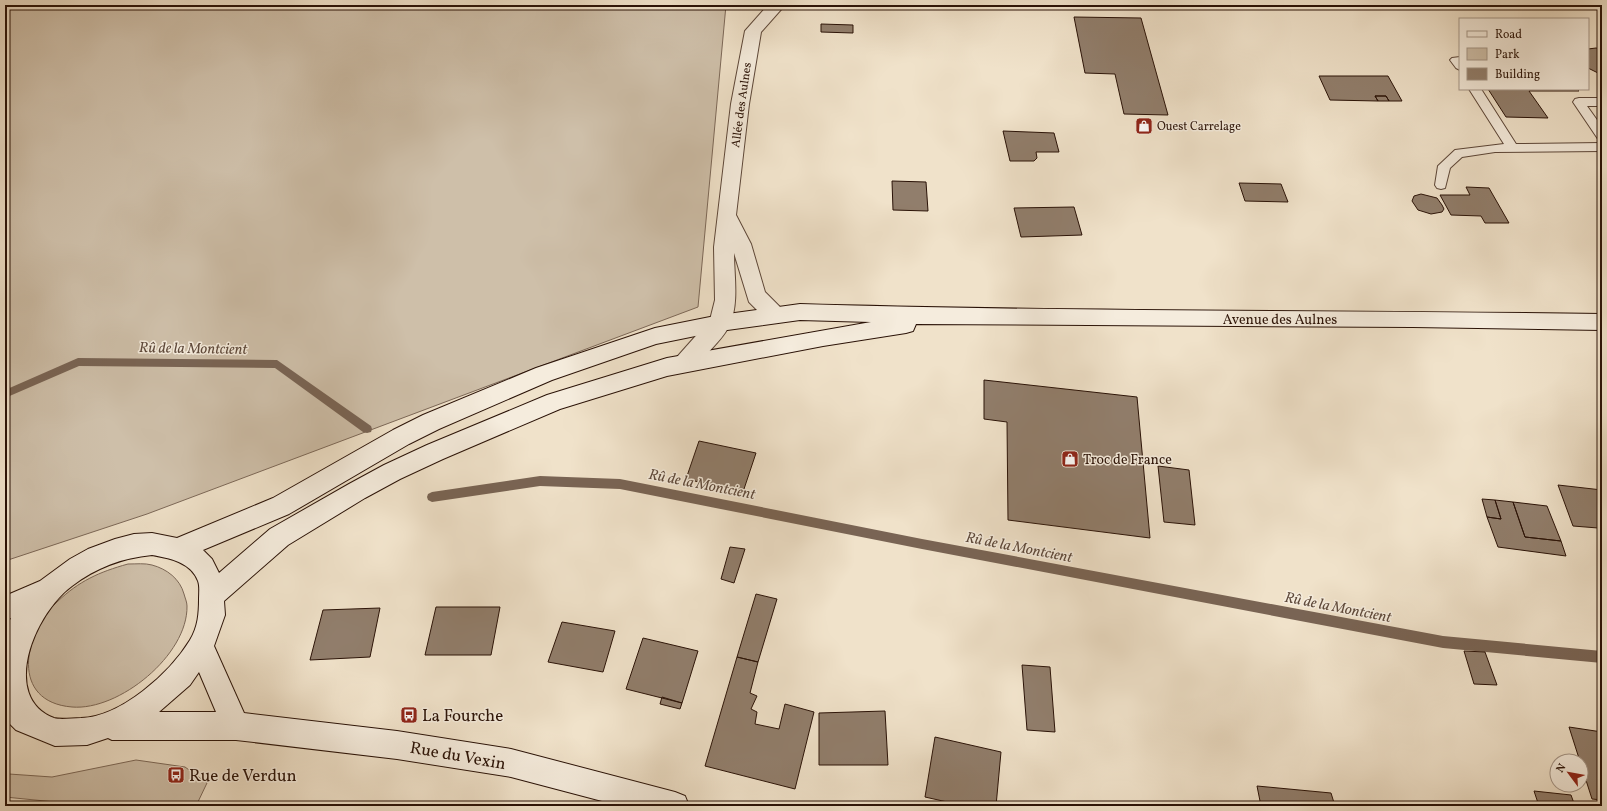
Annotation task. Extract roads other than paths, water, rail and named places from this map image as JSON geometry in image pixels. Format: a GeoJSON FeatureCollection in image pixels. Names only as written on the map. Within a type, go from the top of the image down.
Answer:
{"type":"FeatureCollection","features":[{"type":"Feature","properties":{"kind":"main road","name":"Allée des Aulnes"},"geometry":{"type":"LineString","coordinates":[[685,363],[720,322],[725,300],[724,247],[727,215],[740,104],[753,31],[777,5]]}},
{"type":"Feature","properties":{"kind":"main road"},"geometry":{"type":"LineString","coordinates":[[727,215],[741,244],[756,296],[775,315]]}},
{"type":"Feature","properties":{"kind":"main road"},"geometry":{"type":"LineString","coordinates":[[179,548],[281,506],[401,437],[431,422],[544,374],[655,336],[720,322],[800,312],[959,317]]}},
{"type":"Feature","properties":{"kind":"main road"},"geometry":{"type":"LineString","coordinates":[[214,594],[279,537],[392,472],[554,401],[685,363],[823,338],[959,317]]}},
{"type":"Feature","properties":{"kind":"main road","name":"Avenue des Aulnes"},"geometry":{"type":"LineString","coordinates":[[959,317],[1413,319],[1602,322]]}},
{"type":"Feature","properties":{"kind":"main road"},"geometry":{"type":"LineString","coordinates":[[5,668],[11,643],[26,615],[49,590],[74,570],[102,555],[130,546],[156,544],[179,548],[197,559],[209,574],[214,594],[212,620],[201,648],[178,679],[146,706],[109,726],[81,732],[56,733],[35,726],[18,714],[6,691]]}},
{"type":"Feature","properties":{"kind":"main road"},"geometry":{"type":"LineString","coordinates":[[5,608],[49,590]]}},
{"type":"Feature","properties":{"kind":"main road"},"geometry":{"type":"LineString","coordinates":[[201,648],[236,726]]}},
{"type":"Feature","properties":{"kind":"main road","name":"Rue du Vexin"},"geometry":{"type":"LineString","coordinates":[[109,726],[236,726],[398,745],[511,763],[675,806]]}},
{"type":"Feature","properties":{"kind":"lane"},"geometry":{"type":"LineString","coordinates":[[1476,90],[1513,148]]}},
{"type":"Feature","properties":{"kind":"lane"},"geometry":{"type":"LineString","coordinates":[[1602,102],[1580,102],[1602,136]]}},
{"type":"Feature","properties":{"kind":"lane"},"geometry":{"type":"LineString","coordinates":[[1441,185],[1444,166],[1459,153],[1495,148],[1602,147]]}},
{"type":"Feature","properties":{"kind":"waterway","name":"Rû de la Montcient"},"geometry":{"type":"LineString","coordinates":[[5,394],[78,362],[277,364],[367,429]]}},
{"type":"Feature","properties":{"kind":"waterway","name":"Rû de la Montcient"},"geometry":{"type":"LineString","coordinates":[[432,497],[540,481],[620,484],[922,544],[1443,642],[1602,657]]}},
{"type":"Feature","properties":{"kind":"place","name":"Ouest Carrelage"},"geometry":{"type":"Point","coordinates":[1144,126]}},
{"type":"Feature","properties":{"kind":"place","name":"Troc de France"},"geometry":{"type":"Point","coordinates":[1070,459]}},
{"type":"Feature","properties":{"kind":"place","name":"La Fourche"},"geometry":{"type":"Point","coordinates":[409,715]}},
{"type":"Feature","properties":{"kind":"place","name":"Rue de Verdun"},"geometry":{"type":"Point","coordinates":[176,775]}}]}
